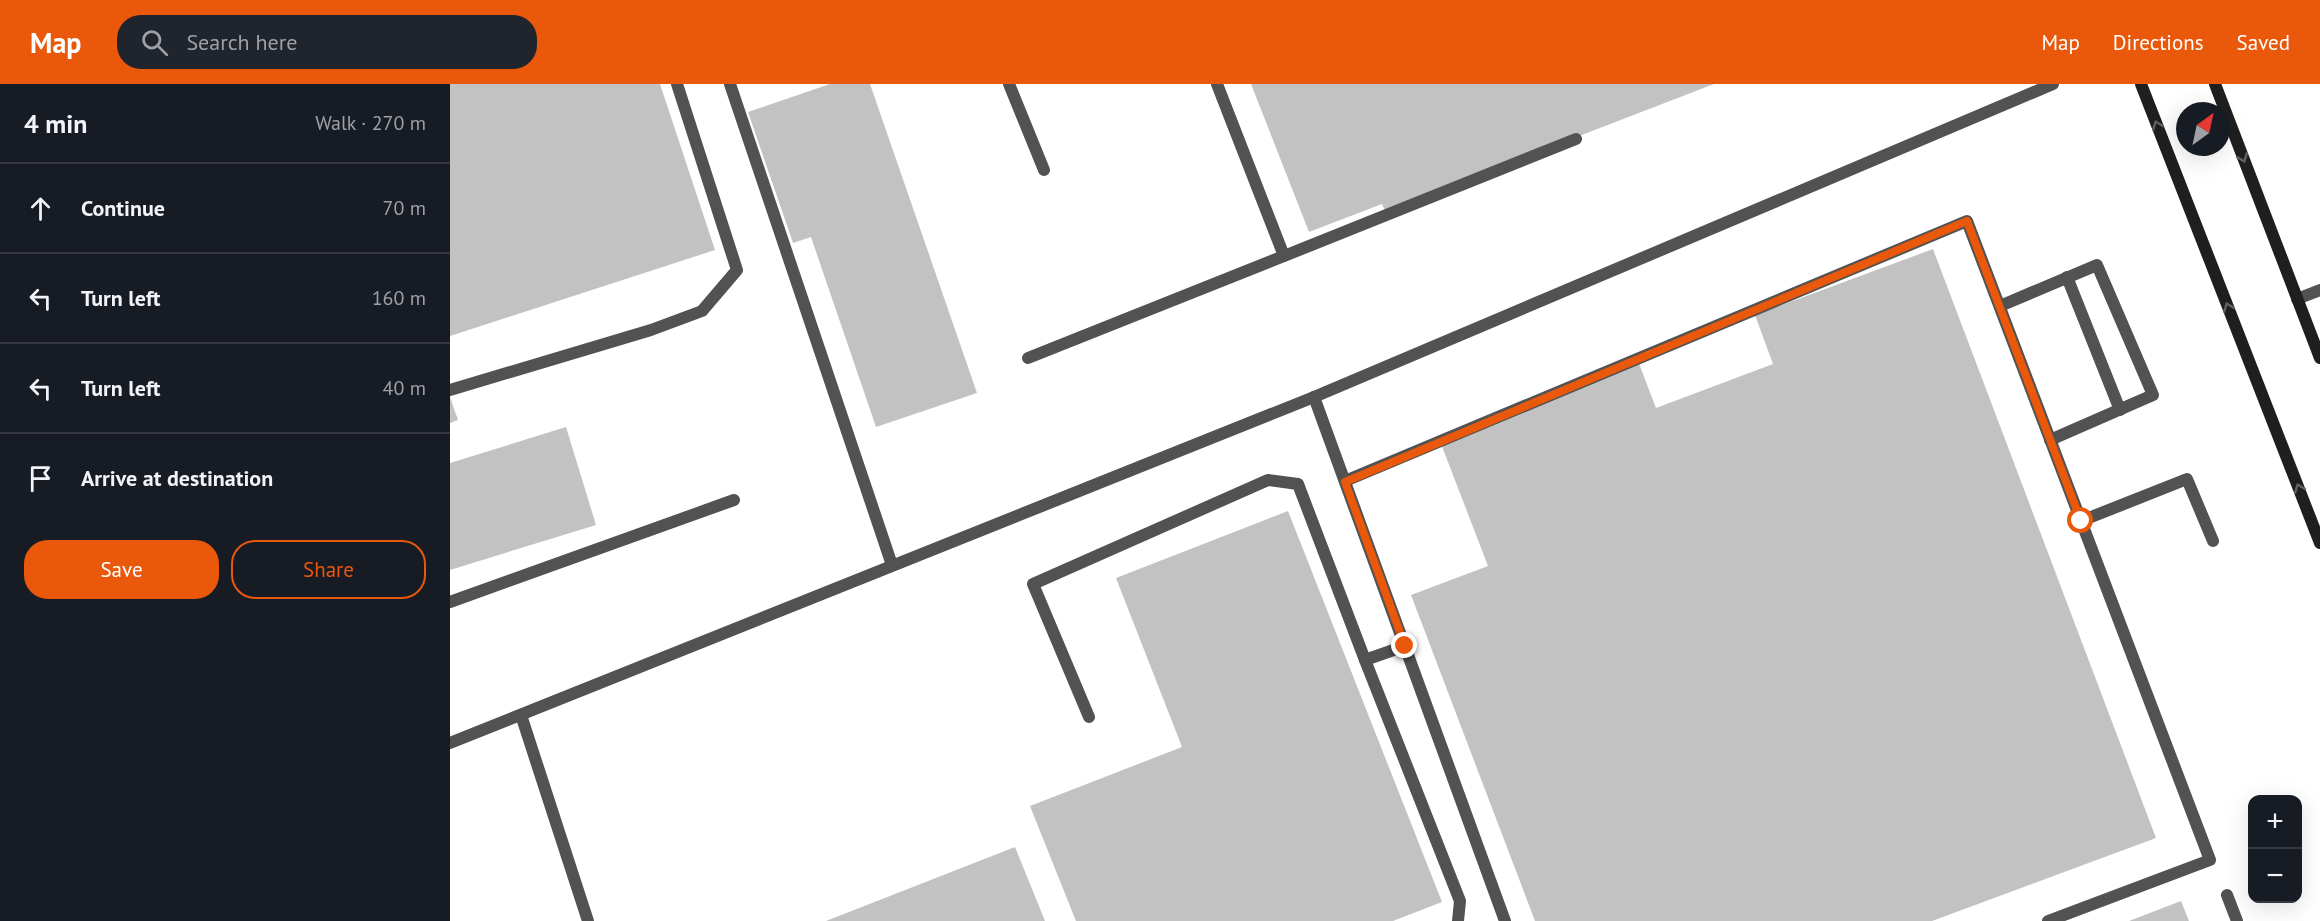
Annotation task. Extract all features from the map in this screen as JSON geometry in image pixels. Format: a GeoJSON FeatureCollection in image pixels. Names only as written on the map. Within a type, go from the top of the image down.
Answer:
{"type":"FeatureCollection","features":[{"type":"Feature","properties":{"kind":"street"},"geometry":{"type":"LineString","coordinates":[[450,390],[651,330],[702,311],[737,270],[677,84]]}},
{"type":"Feature","properties":{"kind":"street"},"geometry":{"type":"LineString","coordinates":[[730,84],[892,566]]}},
{"type":"Feature","properties":{"kind":"street"},"geometry":{"type":"LineString","coordinates":[[1009,84],[1044,170]]}},
{"type":"Feature","properties":{"kind":"street"},"geometry":{"type":"LineString","coordinates":[[1217,84],[1284,255]]}},
{"type":"Feature","properties":{"kind":"street"},"geometry":{"type":"LineString","coordinates":[[450,743],[1314,397],[2053,84]]}},
{"type":"Feature","properties":{"kind":"street"},"geometry":{"type":"LineString","coordinates":[[2141,84],[2320,543]]}},
{"type":"Feature","properties":{"kind":"street"},"geometry":{"type":"LineString","coordinates":[[2215,84],[2320,358]]}},
{"type":"Feature","properties":{"kind":"street"},"geometry":{"type":"LineString","coordinates":[[1028,358],[1576,139]]}},
{"type":"Feature","properties":{"kind":"street"},"geometry":{"type":"LineString","coordinates":[[1345,482],[1967,221],[2210,860],[2048,921]]}},
{"type":"Feature","properties":{"kind":"street"},"geometry":{"type":"LineString","coordinates":[[2000,306],[2097,265],[2153,395],[2050,440]]}},
{"type":"Feature","properties":{"kind":"street"},"geometry":{"type":"LineString","coordinates":[[2067,277],[2120,410]]}},
{"type":"Feature","properties":{"kind":"street"},"geometry":{"type":"LineString","coordinates":[[2297,299],[2320,290]]}},
{"type":"Feature","properties":{"kind":"street"},"geometry":{"type":"LineString","coordinates":[[1314,397],[1505,921]]}},
{"type":"Feature","properties":{"kind":"street"},"geometry":{"type":"LineString","coordinates":[[2081,521],[2187,479],[2213,541]]}},
{"type":"Feature","properties":{"kind":"street"},"geometry":{"type":"LineString","coordinates":[[1089,717],[1033,584],[1268,480],[1298,484],[1460,901],[1458,921]]}},
{"type":"Feature","properties":{"kind":"street"},"geometry":{"type":"LineString","coordinates":[[450,602],[734,500]]}},
{"type":"Feature","properties":{"kind":"street"},"geometry":{"type":"LineString","coordinates":[[1365,660],[1405,646]]}},
{"type":"Feature","properties":{"kind":"street"},"geometry":{"type":"LineString","coordinates":[[521,715],[588,921]]}},
{"type":"Feature","properties":{"kind":"street"},"geometry":{"type":"LineString","coordinates":[[2227,895],[2237,921]]}},
{"type":"Feature","properties":{"kind":"building"},"geometry":{"type":"Polygon","coordinates":[[[450,84],[660,84],[715,250],[450,336],[450,84]]]}},
{"type":"Feature","properties":{"kind":"building"},"geometry":{"type":"Polygon","coordinates":[[[830,84],[870,84],[977,393],[876,427],[811,237],[793,243],[748,112],[830,84]]]}},
{"type":"Feature","properties":{"kind":"building"},"geometry":{"type":"Polygon","coordinates":[[[1251,84],[1714,84],[1385,211],[1382,204],[1309,232],[1251,84]]]}},
{"type":"Feature","properties":{"kind":"building"},"geometry":{"type":"Polygon","coordinates":[[[1933,249],[2156,838],[1932,921],[1535,921],[1411,595],[1488,566],[1438,436],[1638,361],[1656,408],[1773,364],[1755,315],[1933,249]]]}},
{"type":"Feature","properties":{"kind":"building"},"geometry":{"type":"Polygon","coordinates":[[[450,397],[458,420],[450,423],[450,397]]]}},
{"type":"Feature","properties":{"kind":"building"},"geometry":{"type":"Polygon","coordinates":[[[566,427],[596,525],[450,570],[450,463],[566,427]]]}},
{"type":"Feature","properties":{"kind":"building"},"geometry":{"type":"Polygon","coordinates":[[[1288,511],[1442,902],[1393,921],[1076,921],[1030,806],[1182,747],[1116,578],[1288,511]]]}},
{"type":"Feature","properties":{"kind":"building"},"geometry":{"type":"Polygon","coordinates":[[[1015,847],[1045,921],[826,921],[1015,847]]]}},
{"type":"Feature","properties":{"kind":"building"},"geometry":{"type":"Polygon","coordinates":[[[2181,901],[2189,921],[2129,921],[2181,901]]]}},
{"type":"Feature","properties":{"kind":"route"},"geometry":{"type":"LineString","coordinates":[[1405,646],[1345,482],[1967,221],[2081,521]]}}]}
